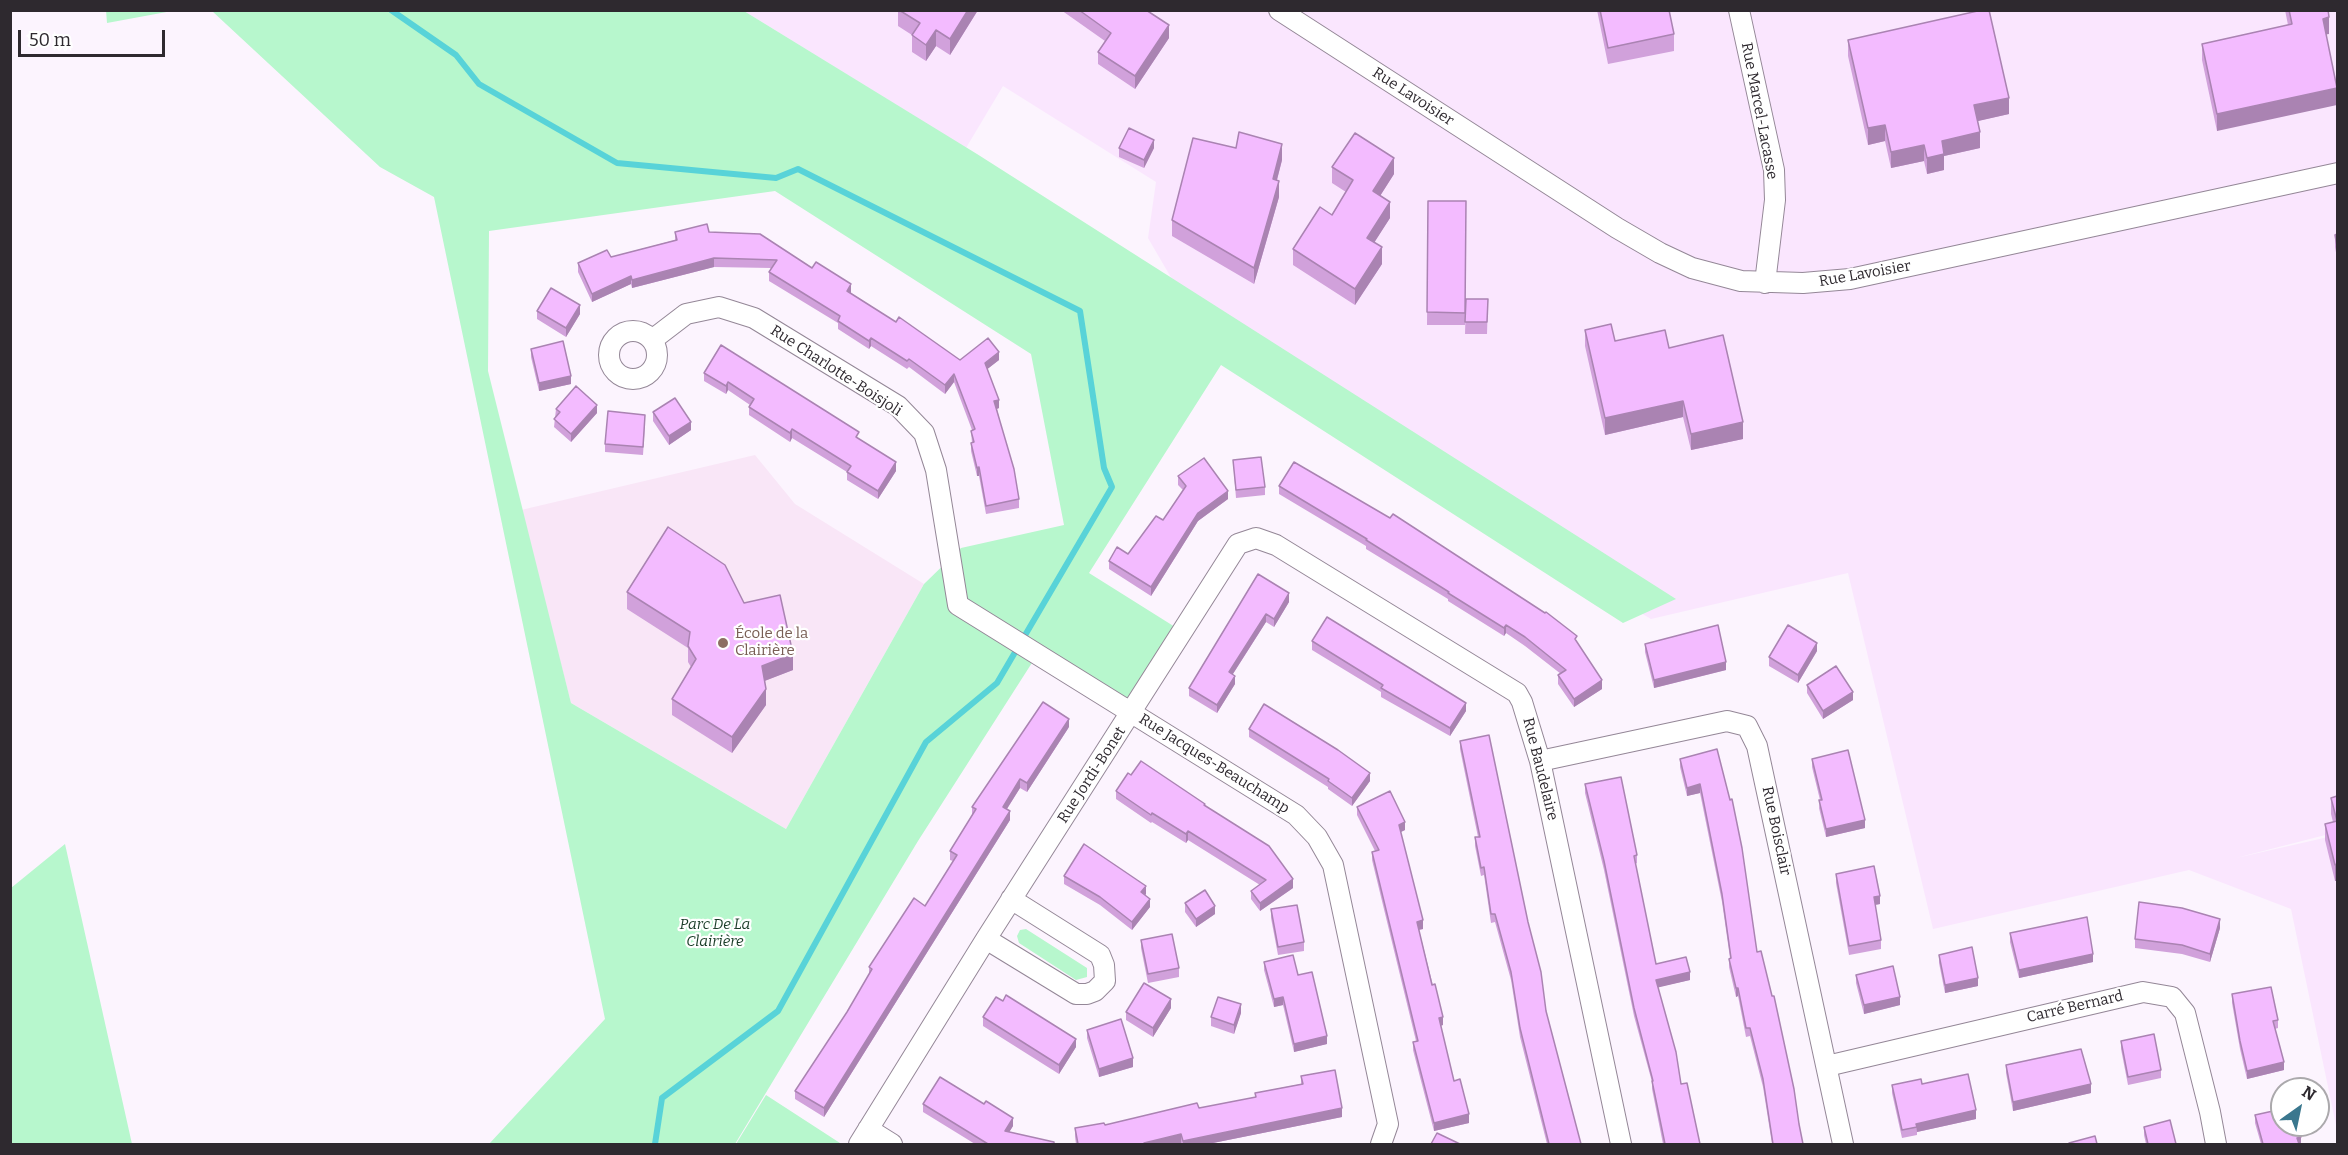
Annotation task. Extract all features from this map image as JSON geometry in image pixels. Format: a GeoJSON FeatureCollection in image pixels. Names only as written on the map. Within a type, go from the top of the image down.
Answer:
{"type":"FeatureCollection","features":[{"type":"Feature","properties":{"kind":"street","name":"Rue Lavoisier"},"geometry":{"type":"LineString","coordinates":[[1280,10],[1641,243],[1700,270],[1723,277],[1766,283],[1816,283],[1850,279],[2337,173]]}},
{"type":"Feature","properties":{"kind":"street","name":"Rue Marcel-Lacasse"},"geometry":{"type":"LineString","coordinates":[[1739,10],[1774,170],[1775,200],[1766,283]]}},
{"type":"Feature","properties":{"kind":"street","name":"Rue Charlotte-Boisjoli"},"geometry":{"type":"LineString","coordinates":[[652,340],[686,314],[718,307],[754,318],[898,406],[924,433],[936,470],[958,605]]}},
{"type":"Feature","properties":{"kind":"street","name":"Rue Jordi-Bonet"},"geometry":{"type":"LineString","coordinates":[[864,1137],[1011,899],[1238,544],[1256,538]]}},
{"type":"Feature","properties":{"kind":"street","name":"Rue Baudelaire"},"geometry":{"type":"LineString","coordinates":[[1256,538],[1276,545],[1517,693],[1522,702],[1540,760],[1621,1144]]}},
{"type":"Feature","properties":{"kind":"street","name":"Rue Jacques-Beauchamp"},"geometry":{"type":"LineString","coordinates":[[958,605],[1296,815],[1317,837],[1333,865],[1388,1124],[1381,1144]]}},
{"type":"Feature","properties":{"kind":"street","name":"Rue Boisclair"},"geometry":{"type":"LineString","coordinates":[[1540,760],[1726,721],[1747,726],[1757,746],[1844,1144]]}},
{"type":"Feature","properties":{"kind":"street"},"geometry":{"type":"LineString","coordinates":[[986,939],[1076,994],[1095,991],[1105,981],[1104,965],[1100,956],[1011,899]]}},
{"type":"Feature","properties":{"kind":"street","name":"Carré Bernard"},"geometry":{"type":"LineString","coordinates":[[1827,1066],[2143,992],[2172,997],[2185,1013],[2216,1144]]}},
{"type":"Feature","properties":{"kind":"street"},"geometry":{"type":"LineString","coordinates":[[864,1137],[892,1144]]}},
{"type":"Feature","properties":{"kind":"shaded area"},"geometry":{"type":"Polygon","coordinates":[[[744,11],[2337,11],[2337,832],[2236,858],[2337,835],[2337,1130],[2330,1096],[2330,1077],[2326,1077],[2291,909],[2189,870],[1933,929],[1848,573],[1651,619],[1222,365],[1148,238],[1156,182],[1003,86],[966,148],[744,11]]]}},
{"type":"Feature","properties":{"kind":"shaded area","name":"École de la Clairière"},"geometry":{"type":"Polygon","coordinates":[[[755,455],[795,504],[924,584],[786,829],[571,703],[521,510],[755,455]]]}},
{"type":"Feature","properties":{"kind":"green space"},"geometry":{"type":"Polygon","coordinates":[[[106,10],[172,10],[172,11],[107,23],[106,10]]]}},
{"type":"Feature","properties":{"kind":"green space","name":"Parc De La Clairière"},"geometry":{"type":"Polygon","coordinates":[[[212,11],[744,11],[977,154],[1676,599],[1623,623],[1221,365],[1089,573],[1183,632],[1132,713],[1037,655],[918,841],[735,1144],[489,1144],[605,1019],[434,197],[380,167],[212,11]],[[775,191],[489,231],[488,371],[571,703],[786,829],[924,584],[961,548],[1064,525],[1031,354],[775,191]]]}},
{"type":"Feature","properties":{"kind":"green space"},"geometry":{"type":"Polygon","coordinates":[[[65,844],[132,1144],[11,1144],[11,888],[65,844]]]}},
{"type":"Feature","properties":{"kind":"green space"},"geometry":{"type":"Polygon","coordinates":[[[1026,929],[1087,968],[1087,977],[1076,980],[1019,943],[1017,936],[1020,930],[1026,929]]]}},
{"type":"Feature","properties":{"kind":"green space"},"geometry":{"type":"Polygon","coordinates":[[[766,1095],[840,1143],[736,1144],[766,1095]]]}},
{"type":"Feature","properties":{"kind":"building"},"geometry":{"type":"Polygon","coordinates":[[[899,10],[968,10],[950,39],[936,30],[926,45],[912,35],[920,23],[899,10]]]}},
{"type":"Feature","properties":{"kind":"building"},"geometry":{"type":"Polygon","coordinates":[[[1079,10],[1146,10],[1169,25],[1135,76],[1098,52],[1111,33],[1079,10]]]}},
{"type":"Feature","properties":{"kind":"building"},"geometry":{"type":"Polygon","coordinates":[[[1600,10],[1669,10],[1674,34],[1608,48],[1600,10]]]}},
{"type":"Feature","properties":{"kind":"building"},"geometry":{"type":"Polygon","coordinates":[[[1989,10],[2009,98],[1974,105],[1980,132],[1942,141],[1944,154],[1927,158],[1924,145],[1891,152],[1885,125],[1868,128],[1848,40],[1989,10]]]}},
{"type":"Feature","properties":{"kind":"building"},"geometry":{"type":"Polygon","coordinates":[[[2289,10],[2328,10],[2329,17],[2323,19],[2337,88],[2217,114],[2202,44],[2292,24],[2289,10]]]}},
{"type":"Feature","properties":{"kind":"building"},"geometry":{"type":"Polygon","coordinates":[[[1129,128],[1154,140],[1144,160],[1119,148],[1129,128]]]}},
{"type":"Feature","properties":{"kind":"building"},"geometry":{"type":"Polygon","coordinates":[[[1239,132],[1282,144],[1273,179],[1279,181],[1254,268],[1172,220],[1193,138],[1236,148],[1239,132]]]}},
{"type":"Feature","properties":{"kind":"building"},"geometry":{"type":"Polygon","coordinates":[[[1355,133],[1394,158],[1373,191],[1390,202],[1367,238],[1382,247],[1355,289],[1293,249],[1320,207],[1332,215],[1353,180],[1332,167],[1355,133]]]}},
{"type":"Feature","properties":{"kind":"building"},"geometry":{"type":"Polygon","coordinates":[[[1428,201],[1466,201],[1465,313],[1427,312],[1428,201]]]}},
{"type":"Feature","properties":{"kind":"building"},"geometry":{"type":"Polygon","coordinates":[[[707,224],[709,232],[760,234],[812,268],[816,262],[851,284],[847,291],[896,322],[899,317],[960,360],[988,338],[999,352],[985,363],[999,400],[994,401],[1014,469],[1019,499],[986,506],[979,467],[977,468],[971,443],[974,442],[971,431],[975,429],[954,374],[945,385],[909,359],[907,361],[871,338],[869,341],[838,321],[840,316],[769,272],[777,260],[714,258],[632,280],[631,276],[592,294],[578,263],[607,250],[611,257],[677,240],[675,232],[707,224]]]}},
{"type":"Feature","properties":{"kind":"building"},"geometry":{"type":"Polygon","coordinates":[[[551,288],[580,305],[566,328],[537,311],[551,288]]]}},
{"type":"Feature","properties":{"kind":"building"},"geometry":{"type":"Polygon","coordinates":[[[1466,299],[1488,299],[1487,322],[1465,322],[1466,299]]]}},
{"type":"Feature","properties":{"kind":"building"},"geometry":{"type":"Polygon","coordinates":[[[1611,324],[1615,341],[1665,330],[1669,348],[1723,335],[1743,422],[1691,434],[1683,401],[1605,418],[1585,330],[1611,324]]]}},
{"type":"Feature","properties":{"kind":"building"},"geometry":{"type":"Polygon","coordinates":[[[563,341],[571,376],[539,383],[531,349],[563,341]]]}},
{"type":"Feature","properties":{"kind":"building"},"geometry":{"type":"Polygon","coordinates":[[[721,345],[859,432],[856,437],[896,462],[878,491],[847,472],[851,466],[792,429],[790,433],[749,407],[754,399],[728,382],[726,386],[704,373],[721,345]]]}},
{"type":"Feature","properties":{"kind":"building"},"geometry":{"type":"Polygon","coordinates":[[[576,386],[597,405],[571,434],[554,419],[560,412],[556,409],[576,386]]]}},
{"type":"Feature","properties":{"kind":"building"},"geometry":{"type":"Polygon","coordinates":[[[675,398],[691,422],[669,436],[653,412],[675,398]]]}},
{"type":"Feature","properties":{"kind":"building"},"geometry":{"type":"Polygon","coordinates":[[[608,411],[645,415],[643,447],[605,444],[608,411]]]}},
{"type":"Feature","properties":{"kind":"building"},"geometry":{"type":"Polygon","coordinates":[[[1261,457],[1265,487],[1236,490],[1233,460],[1261,457]]]}},
{"type":"Feature","properties":{"kind":"building"},"geometry":{"type":"Polygon","coordinates":[[[1204,458],[1228,491],[1198,513],[1151,587],[1109,561],[1117,547],[1128,554],[1156,516],[1163,520],[1186,486],[1178,476],[1204,458]]]}},
{"type":"Feature","properties":{"kind":"building"},"geometry":{"type":"Polygon","coordinates":[[[1294,462],[1390,518],[1393,514],[1546,612],[1577,636],[1575,639],[1602,680],[1574,699],[1558,675],[1566,670],[1525,637],[1506,625],[1504,628],[1367,539],[1279,486],[1294,462]]]}},
{"type":"Feature","properties":{"kind":"building"},"geometry":{"type":"Polygon","coordinates":[[[668,527],[725,565],[744,603],[780,595],[793,654],[762,666],[766,689],[732,737],[672,699],[696,659],[688,646],[690,632],[627,592],[668,527]]]}},
{"type":"Feature","properties":{"kind":"building"},"geometry":{"type":"Polygon","coordinates":[[[1258,574],[1289,593],[1274,619],[1266,614],[1229,672],[1235,676],[1217,705],[1189,688],[1258,574]]]}},
{"type":"Feature","properties":{"kind":"building"},"geometry":{"type":"Polygon","coordinates":[[[1327,617],[1466,703],[1450,728],[1381,688],[1383,685],[1312,641],[1327,617]]]}},
{"type":"Feature","properties":{"kind":"building"},"geometry":{"type":"Polygon","coordinates":[[[1718,625],[1726,662],[1654,680],[1645,644],[1718,625]]]}},
{"type":"Feature","properties":{"kind":"building"},"geometry":{"type":"Polygon","coordinates":[[[1788,625],[1817,643],[1798,675],[1769,657],[1788,625]]]}},
{"type":"Feature","properties":{"kind":"building"},"geometry":{"type":"Polygon","coordinates":[[[1836,666],[1853,692],[1823,711],[1807,685],[1836,666]]]}},
{"type":"Feature","properties":{"kind":"building"},"geometry":{"type":"Polygon","coordinates":[[[1043,702],[1069,719],[1027,783],[1020,779],[1003,807],[1010,811],[824,1108],[795,1091],[847,1012],[872,969],[869,967],[914,898],[925,906],[957,855],[950,851],[976,809],[972,807],[1043,702]]]}},
{"type":"Feature","properties":{"kind":"building"},"geometry":{"type":"Polygon","coordinates":[[[1264,704],[1338,750],[1370,773],[1352,798],[1328,781],[1329,779],[1249,729],[1264,704]]]}},
{"type":"Feature","properties":{"kind":"building"},"geometry":{"type":"Polygon","coordinates":[[[1489,735],[1528,922],[1541,972],[1546,1011],[1581,1144],[1549,1144],[1520,1028],[1511,972],[1495,914],[1491,914],[1484,867],[1481,868],[1475,837],[1480,837],[1460,741],[1489,735]]]}},
{"type":"Feature","properties":{"kind":"building"},"geometry":{"type":"Polygon","coordinates":[[[1717,749],[1730,800],[1732,799],[1742,848],[1757,952],[1761,951],[1772,996],[1774,996],[1803,1144],[1773,1144],[1763,1079],[1750,1028],[1746,1028],[1738,988],[1736,988],[1729,959],[1731,958],[1722,894],[1700,784],[1687,788],[1680,759],[1717,749]]]}},
{"type":"Feature","properties":{"kind":"building"},"geometry":{"type":"Polygon","coordinates":[[[1848,750],[1865,820],[1826,829],[1812,759],[1848,750]]]}},
{"type":"Feature","properties":{"kind":"building"},"geometry":{"type":"Polygon","coordinates":[[[1141,761],[1204,805],[1269,846],[1293,879],[1260,903],[1251,891],[1266,880],[1188,831],[1186,834],[1152,813],[1151,815],[1116,791],[1128,773],[1131,775],[1141,761]]]}},
{"type":"Feature","properties":{"kind":"building"},"geometry":{"type":"Polygon","coordinates":[[[1621,777],[1656,964],[1686,957],[1690,972],[1656,980],[1676,1052],[1681,1084],[1687,1083],[1700,1144],[1665,1144],[1653,1081],[1634,1008],[1604,861],[1585,784],[1621,777]]]}},
{"type":"Feature","properties":{"kind":"building"},"geometry":{"type":"Polygon","coordinates":[[[1390,791],[1405,822],[1399,825],[1423,920],[1417,922],[1432,985],[1435,984],[1443,1017],[1439,1018],[1454,1081],[1460,1079],[1469,1114],[1434,1123],[1413,1042],[1418,1041],[1372,852],[1379,850],[1357,807],[1390,791]]]}},
{"type":"Feature","properties":{"kind":"building"},"geometry":{"type":"Polygon","coordinates":[[[2337,796],[2337,821],[2331,798],[2337,796]]]}},
{"type":"Feature","properties":{"kind":"building"},"geometry":{"type":"Polygon","coordinates":[[[2337,821],[2337,864],[2335,865],[2325,824],[2337,821]]]}},
{"type":"Feature","properties":{"kind":"building"},"geometry":{"type":"Polygon","coordinates":[[[1084,844],[1146,886],[1141,892],[1150,899],[1132,922],[1100,897],[1064,876],[1084,844]]]}},
{"type":"Feature","properties":{"kind":"building"},"geometry":{"type":"Polygon","coordinates":[[[1874,866],[1880,896],[1874,897],[1881,940],[1849,946],[1836,874],[1874,866]]]}},
{"type":"Feature","properties":{"kind":"building"},"geometry":{"type":"Polygon","coordinates":[[[1205,890],[1215,906],[1196,919],[1185,903],[1205,890]]]}},
{"type":"Feature","properties":{"kind":"building"},"geometry":{"type":"Polygon","coordinates":[[[2139,902],[2182,908],[2220,919],[2210,954],[2182,945],[2135,939],[2139,902]]]}},
{"type":"Feature","properties":{"kind":"building"},"geometry":{"type":"Polygon","coordinates":[[[1297,905],[1304,942],[1278,947],[1271,909],[1297,905]]]}},
{"type":"Feature","properties":{"kind":"building"},"geometry":{"type":"Polygon","coordinates":[[[2087,917],[2093,954],[2019,970],[2010,933],[2087,917]]]}},
{"type":"Feature","properties":{"kind":"building"},"geometry":{"type":"Polygon","coordinates":[[[1172,934],[1179,968],[1148,974],[1141,940],[1172,934]]]}},
{"type":"Feature","properties":{"kind":"building"},"geometry":{"type":"Polygon","coordinates":[[[1972,947],[1978,978],[1945,985],[1939,955],[1972,947]]]}},
{"type":"Feature","properties":{"kind":"building"},"geometry":{"type":"Polygon","coordinates":[[[1293,955],[1298,975],[1312,972],[1327,1036],[1294,1044],[1283,997],[1274,999],[1264,962],[1293,955]]]}},
{"type":"Feature","properties":{"kind":"building"},"geometry":{"type":"Polygon","coordinates":[[[1893,966],[1900,997],[1864,1005],[1856,975],[1893,966]]]}},
{"type":"Feature","properties":{"kind":"building"},"geometry":{"type":"Polygon","coordinates":[[[1144,983],[1171,999],[1153,1028],[1126,1012],[1144,983]]]}},
{"type":"Feature","properties":{"kind":"building"},"geometry":{"type":"Polygon","coordinates":[[[2271,987],[2278,1020],[2273,1021],[2284,1062],[2247,1071],[2232,994],[2271,987]]]}},
{"type":"Feature","properties":{"kind":"building"},"geometry":{"type":"Polygon","coordinates":[[[1006,995],[1076,1039],[1059,1065],[983,1017],[996,997],[1003,1001],[1006,995]]]}},
{"type":"Feature","properties":{"kind":"building"},"geometry":{"type":"Polygon","coordinates":[[[1218,997],[1241,1004],[1234,1025],[1211,1017],[1218,997]]]}},
{"type":"Feature","properties":{"kind":"building"},"geometry":{"type":"Polygon","coordinates":[[[1121,1019],[1133,1058],[1099,1069],[1087,1030],[1121,1019]]]}},
{"type":"Feature","properties":{"kind":"building"},"geometry":{"type":"Polygon","coordinates":[[[2154,1034],[2161,1070],[2128,1077],[2121,1041],[2154,1034]]]}},
{"type":"Feature","properties":{"kind":"building"},"geometry":{"type":"Polygon","coordinates":[[[2081,1049],[2091,1084],[2013,1102],[2006,1065],[2081,1049]]]}},
{"type":"Feature","properties":{"kind":"building"},"geometry":{"type":"Polygon","coordinates":[[[1335,1070],[1342,1108],[1183,1141],[1181,1134],[1144,1144],[1078,1144],[1075,1128],[1104,1123],[1105,1125],[1197,1103],[1199,1108],[1256,1097],[1255,1093],[1303,1084],[1301,1076],[1335,1070]]]}},
{"type":"Feature","properties":{"kind":"building"},"geometry":{"type":"Polygon","coordinates":[[[1968,1074],[1976,1110],[1916,1124],[1917,1127],[1902,1130],[1892,1085],[1921,1079],[1922,1084],[1968,1074]]]}},
{"type":"Feature","properties":{"kind":"building"},"geometry":{"type":"Polygon","coordinates":[[[940,1077],[984,1104],[986,1101],[1013,1118],[1005,1131],[1054,1142],[1054,1144],[988,1144],[923,1104],[940,1077]]]}},
{"type":"Feature","properties":{"kind":"building"},"geometry":{"type":"Polygon","coordinates":[[[2270,1112],[2270,1137],[2301,1137],[2297,1138],[2299,1144],[2263,1144],[2255,1115],[2270,1112]]]}},
{"type":"Feature","properties":{"kind":"building"},"geometry":{"type":"Polygon","coordinates":[[[2170,1120],[2176,1144],[2148,1144],[2144,1127],[2170,1120]]]}},
{"type":"Feature","properties":{"kind":"building"},"geometry":{"type":"Polygon","coordinates":[[[1437,1133],[1460,1144],[1431,1144],[1437,1133]]]}},
{"type":"Feature","properties":{"kind":"building"},"geometry":{"type":"Polygon","coordinates":[[[2095,1136],[2097,1144],[2069,1144],[2069,1143],[2095,1136]]]}},
{"type":"Feature","properties":{"kind":"waterway"},"geometry":{"type":"LineString","coordinates":[[391,10],[456,55],[479,84],[617,163],[776,178],[798,169],[1080,311],[1104,468],[1112,487],[997,683],[926,742],[778,1011],[662,1098],[655,1144]]}},
{"type":"Feature","properties":{"kind":"place","name":"École de la Clairière"},"geometry":{"type":"Point","coordinates":[723,643]}}]}
